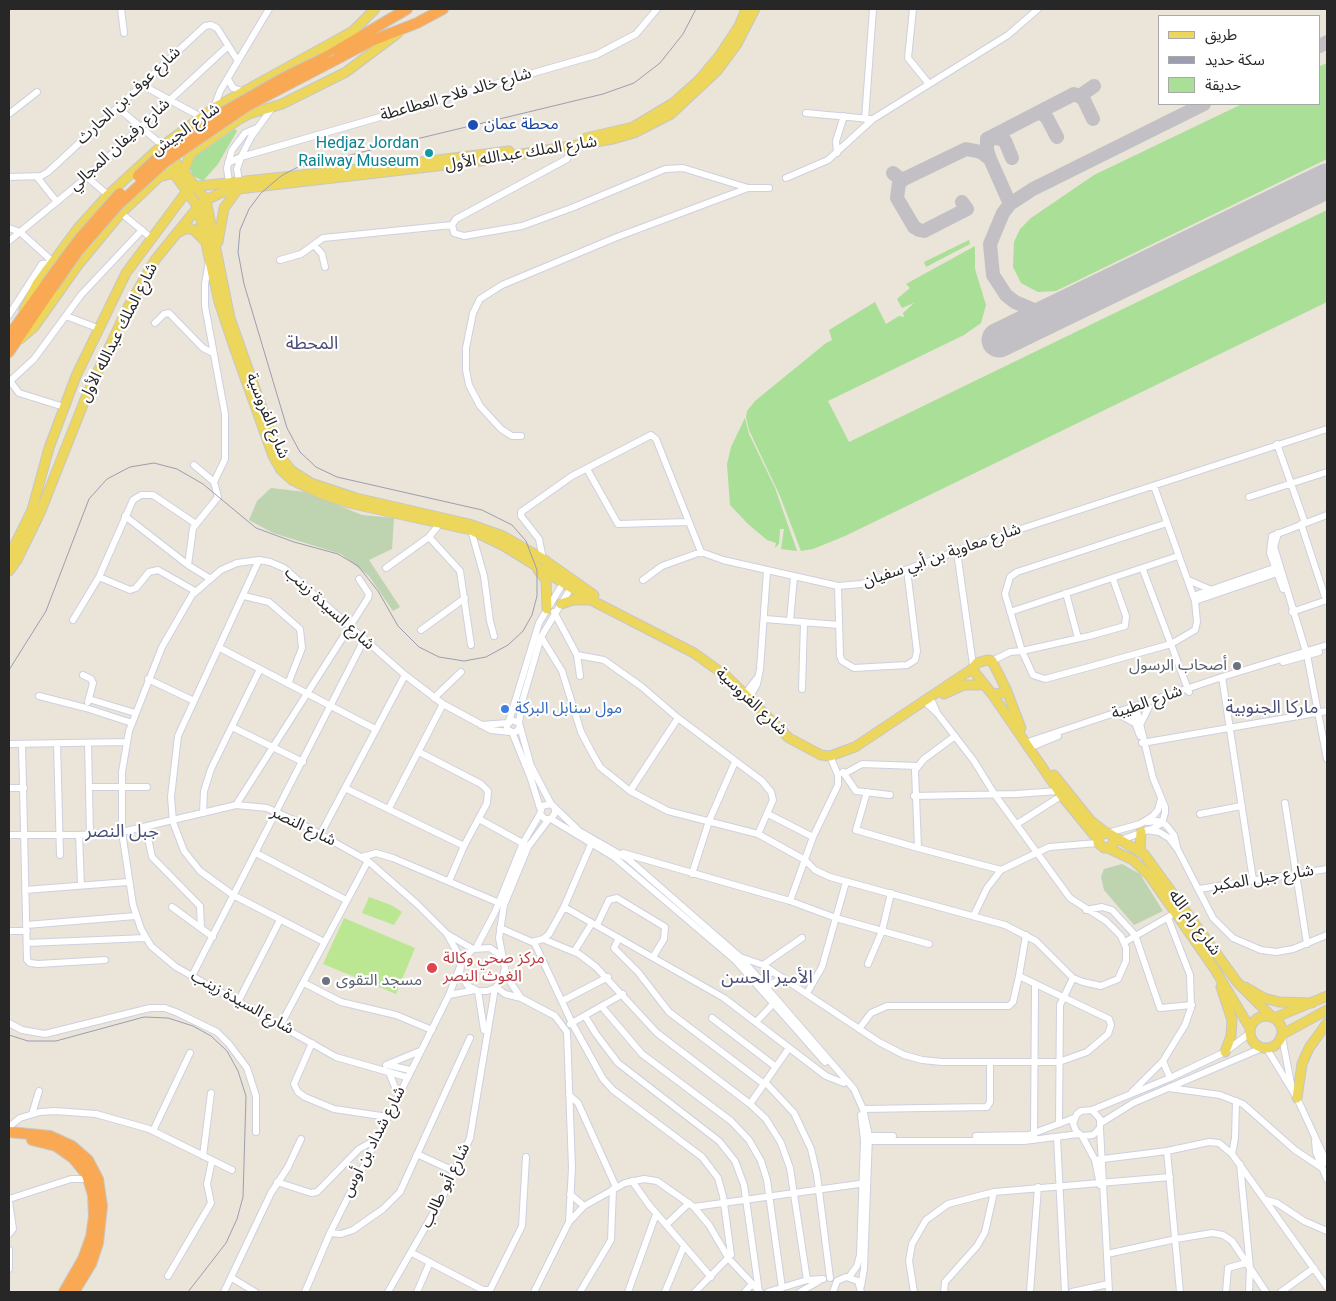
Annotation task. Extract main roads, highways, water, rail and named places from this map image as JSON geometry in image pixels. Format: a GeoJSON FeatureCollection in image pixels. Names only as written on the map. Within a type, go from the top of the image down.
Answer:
{"type":"FeatureCollection","features":[{"type":"Feature","properties":{"kind":"highway","name":"شارع الجيش"},"geometry":{"type":"LineString","coordinates":[[9,352],[18,324],[42,284],[107,205],[155,160],[206,122],[324,58],[364,29],[407,9]]}},
{"type":"Feature","properties":{"kind":"highway","name":"شارع الجيش"},"geometry":{"type":"LineString","coordinates":[[12,339],[42,284],[78,251],[119,204],[165,162],[246,106],[371,41],[407,27],[443,9]]}},
{"type":"Feature","properties":{"kind":"highway"},"geometry":{"type":"LineString","coordinates":[[9,1132],[50,1136],[72,1146],[88,1160],[98,1179],[102,1206],[98,1243],[91,1264],[74,1292]]}},
{"type":"Feature","properties":{"kind":"highway"},"geometry":{"type":"LineString","coordinates":[[9,1139],[28,1140],[56,1146],[68,1153],[82,1167],[89,1179],[94,1207],[93,1229],[83,1259],[64,1292]]}},
{"type":"Feature","properties":{"kind":"main road"},"geometry":{"type":"LineString","coordinates":[[42,284],[52,262],[78,228],[108,195],[160,148],[201,117],[242,91],[364,29],[375,9]]}},
{"type":"Feature","properties":{"kind":"main road","name":"شارع الملك عبدالله الأول"},"geometry":{"type":"LineString","coordinates":[[573,144],[633,127],[673,103],[700,79],[720,55],[739,26],[746,9]]}},
{"type":"Feature","properties":{"kind":"main road","name":"شارع الملك عبدالله الأول"},"geometry":{"type":"LineString","coordinates":[[9,571],[17,560],[86,397],[126,313],[155,260],[174,235],[206,200],[239,185],[414,170],[621,138],[647,128],[671,114],[694,95],[726,61],[745,30],[754,9]]}},
{"type":"Feature","properties":{"kind":"main road"},"geometry":{"type":"LineString","coordinates":[[12,339],[34,327],[78,265],[121,213],[159,177],[179,173],[191,154],[243,116],[272,108],[355,67],[407,27]]}},
{"type":"Feature","properties":{"kind":"main road","name":"شارع الفروسية"},"geometry":{"type":"LineString","coordinates":[[160,148],[190,188],[198,207],[207,250],[213,257]]}},
{"type":"Feature","properties":{"kind":"main road","name":"شارع الملك عبدالله الأول"},"geometry":{"type":"LineString","coordinates":[[9,557],[36,512],[44,464],[64,407],[76,376],[126,273],[150,238],[190,188],[229,182],[239,185]]}},
{"type":"Feature","properties":{"kind":"main road"},"geometry":{"type":"LineString","coordinates":[[213,257],[221,215],[228,200],[239,185]]}},
{"type":"Feature","properties":{"kind":"main road","name":"شارع الفروسية"},"geometry":{"type":"LineString","coordinates":[[190,188],[206,200],[213,257],[233,325],[273,439],[286,463],[299,476],[329,490],[356,498],[491,531],[565,579],[591,600],[612,609]]}},
{"type":"Feature","properties":{"kind":"main road"},"geometry":{"type":"LineString","coordinates":[[174,235],[185,229],[196,230],[207,250]]}},
{"type":"Feature","properties":{"kind":"main road","name":"شارع الفروسية"},"geometry":{"type":"LineString","coordinates":[[442,520],[471,530],[530,556],[542,559],[565,579]]}},
{"type":"Feature","properties":{"kind":"main road"},"geometry":{"type":"LineString","coordinates":[[530,556],[546,580],[551,611]]}},
{"type":"Feature","properties":{"kind":"main road","name":"شارع الفروسية"},"geometry":{"type":"LineString","coordinates":[[573,585],[612,609],[694,653],[716,668],[789,738],[815,753],[832,760],[926,702]]}},
{"type":"Feature","properties":{"kind":"main road"},"geometry":{"type":"LineString","coordinates":[[561,604],[573,600],[591,600]]}},
{"type":"Feature","properties":{"kind":"main road","name":"شارع رام الله"},"geometry":{"type":"LineString","coordinates":[[1029,745],[1016,720],[1006,689],[992,661],[984,660],[972,667],[1098,841],[1100,835],[1140,850],[1237,982],[1272,1017]]}},
{"type":"Feature","properties":{"kind":"main road"},"geometry":{"type":"LineString","coordinates":[[926,702],[972,667]]}},
{"type":"Feature","properties":{"kind":"main road"},"geometry":{"type":"LineString","coordinates":[[926,702],[964,685],[984,685]]}},
{"type":"Feature","properties":{"kind":"main road"},"geometry":{"type":"LineString","coordinates":[[992,694],[1002,693],[1006,689]]}},
{"type":"Feature","properties":{"kind":"main road","name":"شارع رام الله"},"geometry":{"type":"LineString","coordinates":[[1063,793],[1143,868],[1171,915],[1214,968],[1250,1030]]}},
{"type":"Feature","properties":{"kind":"main road"},"geometry":{"type":"LineString","coordinates":[[1140,850],[1143,829]]}},
{"type":"Feature","properties":{"kind":"main road"},"geometry":{"type":"LineString","coordinates":[[1214,968],[1232,1020],[1231,1036],[1225,1052]]}},
{"type":"Feature","properties":{"kind":"main road"},"geometry":{"type":"LineString","coordinates":[[1237,982],[1271,1000],[1312,1003]]}},
{"type":"Feature","properties":{"kind":"main road"},"geometry":{"type":"LineString","coordinates":[[1327,996],[1272,1017],[1259,1018],[1250,1030],[1253,1042],[1264,1049],[1276,1045],[1282,1036],[1327,1010]]}},
{"type":"Feature","properties":{"kind":"main road"},"geometry":{"type":"LineString","coordinates":[[1272,1017],[1280,1025],[1282,1036]]}},
{"type":"Feature","properties":{"kind":"main road"},"geometry":{"type":"LineString","coordinates":[[1297,1098],[1302,1064],[1309,1048],[1327,1024]]}},
{"type":"Feature","properties":{"kind":"railway"},"geometry":{"type":"LineString","coordinates":[[9,670],[46,611],[89,499],[107,479],[130,467],[154,463],[177,469],[203,484],[256,528],[294,542],[338,554],[358,566],[378,591],[398,626],[419,647],[439,657],[464,661],[486,657],[508,645],[523,631],[532,615],[537,596],[537,570],[526,541],[512,525],[482,510],[337,477],[316,467],[300,452],[287,428],[244,284],[238,252],[240,230],[249,209],[261,193],[281,176],[296,168],[603,94],[634,83],[660,63],[683,34],[696,9]]}},
{"type":"Feature","properties":{"kind":"railway"},"geometry":{"type":"LineString","coordinates":[[9,1035],[28,1041],[56,1041],[144,1017],[168,1018],[193,1026],[211,1036],[227,1051],[238,1071],[246,1096],[243,1197],[237,1219],[226,1243],[188,1292]]}},
{"type":"Feature","properties":{"kind":"place","name":"محطة عمان"},"geometry":{"type":"Point","coordinates":[473,125]}},
{"type":"Feature","properties":{"kind":"place","name":"Hedjaz Jordan Railway Museum"},"geometry":{"type":"Point","coordinates":[429,153]}},
{"type":"Feature","properties":{"kind":"place","name":"أصحاب الرسول"},"geometry":{"type":"Point","coordinates":[1237,666]}},
{"type":"Feature","properties":{"kind":"place","name":"مول سنابل البركة"},"geometry":{"type":"Point","coordinates":[505,709]}},
{"type":"Feature","properties":{"kind":"place","name":"مركز صحي وكالة الغوث النصر"},"geometry":{"type":"Point","coordinates":[432,968]}},
{"type":"Feature","properties":{"kind":"place","name":"مسجد التقوى"},"geometry":{"type":"Point","coordinates":[326,981]}},
{"type":"Feature","properties":{"kind":"district","name":"المحطة"},"geometry":{"type":"Point","coordinates":[312,344]}},
{"type":"Feature","properties":{"kind":"district","name":"ماركا الجنوبية"},"geometry":{"type":"Point","coordinates":[1272,708]}},
{"type":"Feature","properties":{"kind":"district","name":"جبل النصر"},"geometry":{"type":"Point","coordinates":[122,832]}},
{"type":"Feature","properties":{"kind":"district","name":"الأمير الحسن"},"geometry":{"type":"Point","coordinates":[767,978]}}]}
